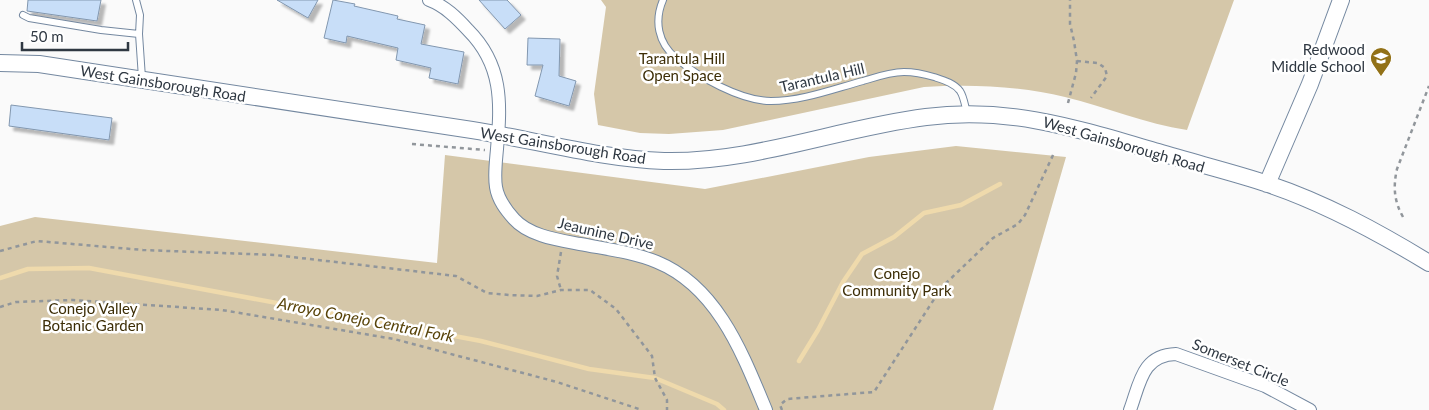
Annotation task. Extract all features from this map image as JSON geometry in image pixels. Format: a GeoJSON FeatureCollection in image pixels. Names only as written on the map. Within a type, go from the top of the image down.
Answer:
{"type":"FeatureCollection","features":[{"type":"Feature","properties":{"kind":"street","name":"Jeaunine Drive"},"geometry":{"type":"LineString","coordinates":[[429,0],[455,17],[475,36],[490,61],[498,83],[500,101],[496,187],[501,203],[515,221],[532,232],[564,241],[637,255],[659,263],[682,276],[717,311],[729,329],[744,356],[766,410]]}},
{"type":"Feature","properties":{"kind":"street"},"geometry":{"type":"LineString","coordinates":[[1267,184],[1310,84],[1341,0]]}},
{"type":"Feature","properties":{"kind":"street","name":"West Gainsborough Road"},"geometry":{"type":"LineString","coordinates":[[0,63],[39,64],[142,80],[497,143],[665,161],[705,160],[746,153],[928,116],[967,114],[1024,117],[1065,125],[1267,184],[1327,208],[1371,230],[1429,264]]}},
{"type":"Feature","properties":{"kind":"street","name":"Somerset Circle"},"geometry":{"type":"LineString","coordinates":[[1130,410],[1144,371],[1150,363],[1167,354],[1176,354],[1265,386],[1310,410]]}},
{"type":"Feature","properties":{"kind":"lane"},"geometry":{"type":"LineString","coordinates":[[136,0],[140,16],[139,34],[142,80]]}},
{"type":"Feature","properties":{"kind":"lane","name":"Tarantula Hill"},"geometry":{"type":"LineString","coordinates":[[664,0],[659,9],[658,25],[662,41],[668,51],[694,72],[740,95],[769,102],[789,100],[810,96],[885,74],[904,72],[923,74],[945,80],[960,91],[967,114]]}},
{"type":"Feature","properties":{"kind":"lane"},"geometry":{"type":"LineString","coordinates":[[23,15],[30,18],[101,30],[139,34]]}},
{"type":"Feature","properties":{"kind":"path"},"geometry":{"type":"LineString","coordinates":[[1068,103],[1077,62],[1070,24],[1070,0]]}},
{"type":"Feature","properties":{"kind":"path"},"geometry":{"type":"LineString","coordinates":[[1077,62],[1098,63],[1105,68],[1107,76],[1091,98]]}},
{"type":"Feature","properties":{"kind":"path"},"geometry":{"type":"LineString","coordinates":[[1403,217],[1395,198],[1394,183],[1397,169],[1429,86]]}},
{"type":"Feature","properties":{"kind":"path"},"geometry":{"type":"LineString","coordinates":[[412,144],[497,143]]}},
{"type":"Feature","properties":{"kind":"path"},"geometry":{"type":"LineString","coordinates":[[782,410],[780,405],[787,399],[874,392],[942,287],[993,238],[1018,224],[1026,215],[1054,153]]}},
{"type":"Feature","properties":{"kind":"path"},"geometry":{"type":"LineString","coordinates":[[0,251],[37,240],[142,250],[275,255],[456,276],[488,293],[537,296],[562,290],[590,290],[616,309],[652,356],[655,378],[667,400],[667,410]]}},
{"type":"Feature","properties":{"kind":"path"},"geometry":{"type":"LineString","coordinates":[[562,290],[557,276],[564,241]]}},
{"type":"Feature","properties":{"kind":"path"},"geometry":{"type":"LineString","coordinates":[[0,307],[16,302],[73,300],[222,310],[394,339],[557,382],[642,410]]}},
{"type":"Feature","properties":{"kind":"green space","name":"Tarantula Hill Open Space"},"geometry":{"type":"Polygon","coordinates":[[[601,0],[1234,0],[1187,130],[1156,124],[1048,93],[1013,88],[960,86],[924,87],[723,130],[669,134],[640,133],[598,125],[594,94],[606,7],[601,0]]]}},
{"type":"Feature","properties":{"kind":"green space"},"geometry":{"type":"Polygon","coordinates":[[[956,146],[1066,157],[993,410],[0,410],[0,226],[35,217],[437,263],[445,155],[705,189],[869,157],[956,146]]]}},
{"type":"Feature","properties":{"kind":"building"},"geometry":{"type":"Polygon","coordinates":[[[28,0],[101,0],[97,21],[27,11],[28,0]]]}},
{"type":"Feature","properties":{"kind":"building"},"geometry":{"type":"Polygon","coordinates":[[[277,0],[318,0],[308,18],[277,0]]]}},
{"type":"Feature","properties":{"kind":"building"},"geometry":{"type":"Polygon","coordinates":[[[333,0],[355,4],[354,6],[398,16],[397,19],[425,25],[421,44],[464,52],[458,84],[429,78],[431,68],[396,60],[398,48],[347,36],[346,43],[324,38],[333,0]]]}},
{"type":"Feature","properties":{"kind":"building"},"geometry":{"type":"Polygon","coordinates":[[[479,0],[507,0],[521,15],[505,29],[479,0]]]}},
{"type":"Feature","properties":{"kind":"building"},"geometry":{"type":"Polygon","coordinates":[[[528,38],[560,39],[559,76],[576,81],[569,106],[535,96],[543,65],[527,65],[528,38]]]}},
{"type":"Feature","properties":{"kind":"building"},"geometry":{"type":"Polygon","coordinates":[[[11,105],[112,118],[109,140],[9,126],[11,105]]]}},
{"type":"Feature","properties":{"kind":"waterway"},"geometry":{"type":"LineString","coordinates":[[799,361],[818,330],[843,282],[862,254],[894,237],[924,213],[961,205],[1000,184]]}},
{"type":"Feature","properties":{"kind":"waterway","name":"Arroyo Conejo Central Fork"},"geometry":{"type":"LineString","coordinates":[[0,278],[28,269],[89,268],[481,341],[589,369],[655,378],[717,404],[724,410]]}},
{"type":"Feature","properties":{"kind":"place","name":"Redwood Middle School"},"geometry":{"type":"Point","coordinates":[1381,77]}},
{"type":"Feature","properties":{"kind":"park label","name":"Conejo Community Park"},"geometry":{"type":"Point","coordinates":[897,282]}},
{"type":"Feature","properties":{"kind":"park label","name":"Conejo Valley Botanic Garden"},"geometry":{"type":"Point","coordinates":[93,316]}}]}
